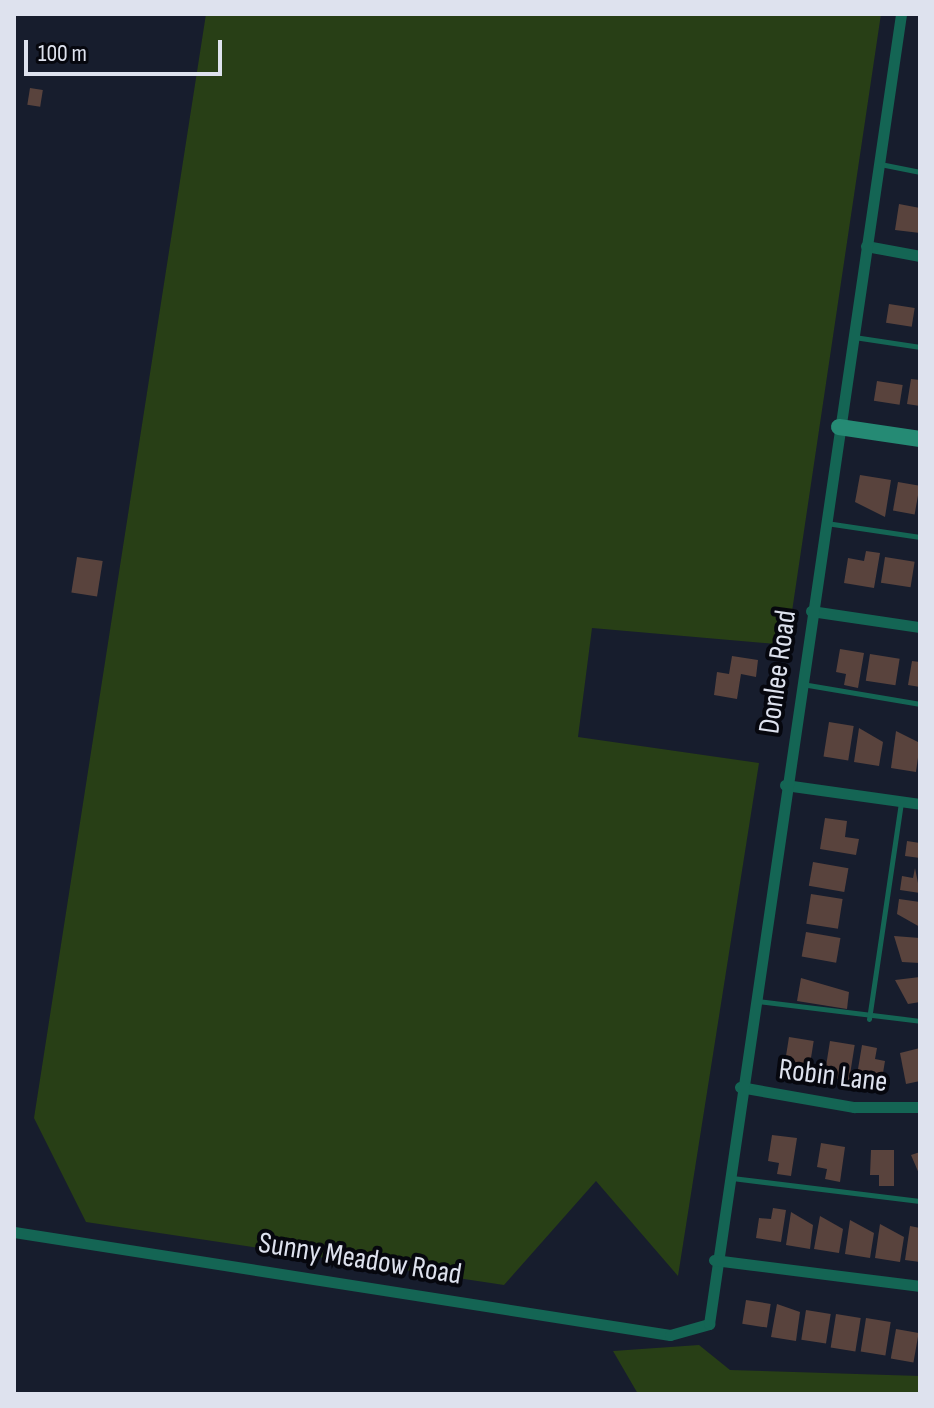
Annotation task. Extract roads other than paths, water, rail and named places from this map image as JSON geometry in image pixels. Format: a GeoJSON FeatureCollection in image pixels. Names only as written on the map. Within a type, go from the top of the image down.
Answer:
{"type":"FeatureCollection","features":[{"type":"Feature","properties":{"kind":"street","name":"Donlee Road"},"geometry":{"type":"LineString","coordinates":[[698,1333],[709,1324],[714,1260],[901,14]]}},
{"type":"Feature","properties":{"kind":"street"},"geometry":{"type":"LineString","coordinates":[[866,246],[920,256]]}},
{"type":"Feature","properties":{"kind":"street"},"geometry":{"type":"LineString","coordinates":[[839,427],[920,439]]}},
{"type":"Feature","properties":{"kind":"street"},"geometry":{"type":"LineString","coordinates":[[811,611],[920,627]]}},
{"type":"Feature","properties":{"kind":"street"},"geometry":{"type":"LineString","coordinates":[[785,785],[920,804]]}},
{"type":"Feature","properties":{"kind":"street","name":"Robin Lane"},"geometry":{"type":"LineString","coordinates":[[740,1087],[854,1107],[920,1107]]}},
{"type":"Feature","properties":{"kind":"street","name":"Sunny Meadow Road"},"geometry":{"type":"LineString","coordinates":[[14,1232],[670,1335],[698,1333]]}},
{"type":"Feature","properties":{"kind":"street"},"geometry":{"type":"LineString","coordinates":[[714,1260],[920,1286]]}},
{"type":"Feature","properties":{"kind":"lane"},"geometry":{"type":"LineString","coordinates":[[879,164],[920,172]]}},
{"type":"Feature","properties":{"kind":"lane"},"geometry":{"type":"LineString","coordinates":[[853,337],[920,347]]}},
{"type":"Feature","properties":{"kind":"lane"},"geometry":{"type":"LineString","coordinates":[[825,523],[920,537]]}},
{"type":"Feature","properties":{"kind":"lane"},"geometry":{"type":"LineString","coordinates":[[801,684],[920,704]]}},
{"type":"Feature","properties":{"kind":"lane"},"geometry":{"type":"LineString","coordinates":[[869,1019],[901,801]]}},
{"type":"Feature","properties":{"kind":"lane"},"geometry":{"type":"LineString","coordinates":[[753,1000],[869,1019],[920,1021]]}},
{"type":"Feature","properties":{"kind":"lane"},"geometry":{"type":"LineString","coordinates":[[727,1177],[920,1201]]}}]}
